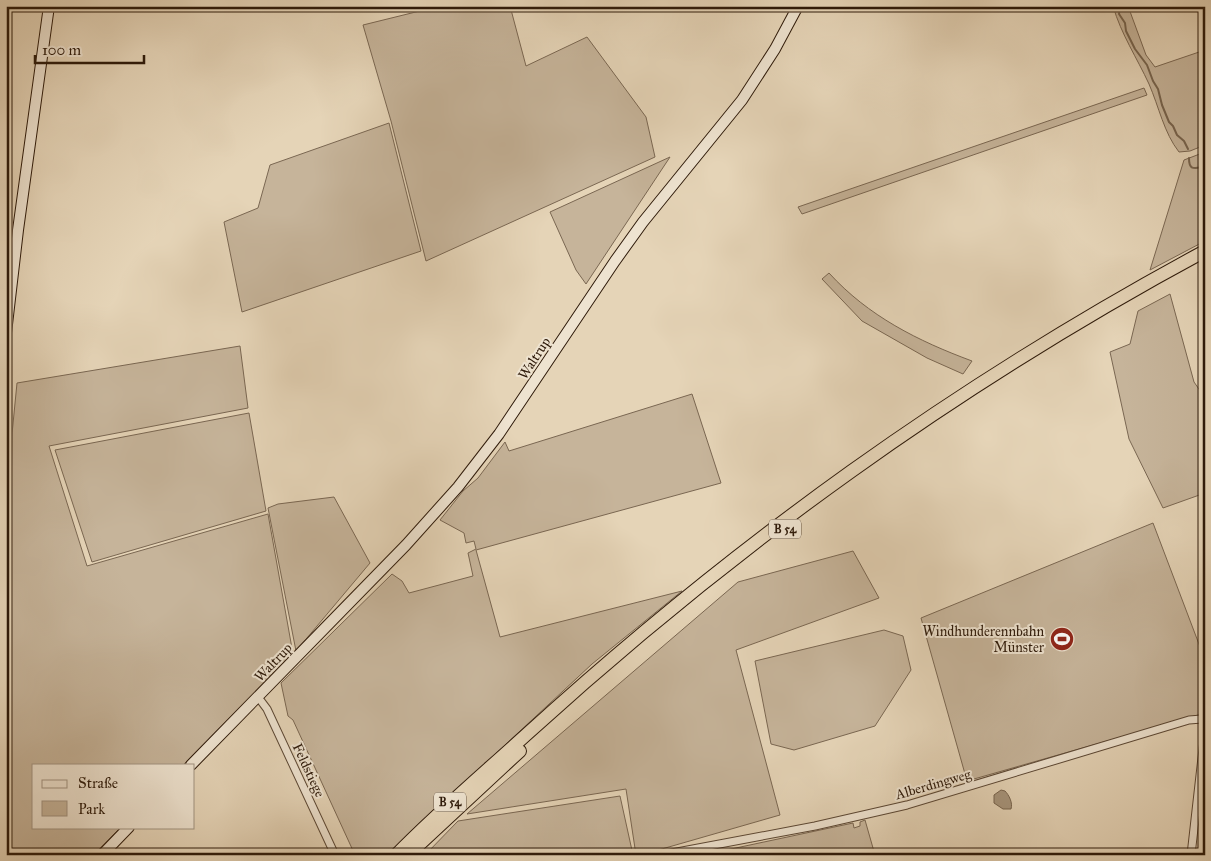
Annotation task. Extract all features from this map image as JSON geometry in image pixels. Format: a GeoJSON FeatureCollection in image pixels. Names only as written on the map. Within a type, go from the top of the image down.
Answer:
{"type":"FeatureCollection","features":[{"type":"Feature","properties":{"kind":"highway","name":"B 54"},"geometry":{"type":"LineString","coordinates":[[396,855],[483,772],[596,672],[717,571],[788,516],[906,432],[970,390],[1100,309],[1205,251]]}},
{"type":"Feature","properties":{"kind":"highway","name":"B 54"},"geometry":{"type":"LineString","coordinates":[[408,855],[534,738],[621,661],[727,574],[798,520],[905,443],[1000,380],[1124,305],[1205,260]]}},
{"type":"Feature","properties":{"kind":"main road"},"geometry":{"type":"LineString","coordinates":[[6,333],[18,230],[49,6]]}},
{"type":"Feature","properties":{"kind":"main road","name":"Waltrup"},"geometry":{"type":"LineString","coordinates":[[192,764],[423,527],[485,454],[527,394],[614,261],[643,222],[742,100],[775,49],[798,6]]}},
{"type":"Feature","properties":{"kind":"main road"},"geometry":{"type":"LineString","coordinates":[[102,855],[128,828]]}},
{"type":"Feature","properties":{"kind":"street","name":"Feldstiege"},"geometry":{"type":"LineString","coordinates":[[258,696],[267,709],[335,855]]}},
{"type":"Feature","properties":{"kind":"street","name":"Alberdingweg"},"geometry":{"type":"LineString","coordinates":[[661,855],[815,826],[907,805],[1189,720],[1198,719],[1204,722]]}},
{"type":"Feature","properties":{"kind":"street"},"geometry":{"type":"LineString","coordinates":[[1192,855],[1205,731]]}},
{"type":"Feature","properties":{"kind":"green space"},"geometry":{"type":"Polygon","coordinates":[[[440,6],[510,6],[526,66],[587,37],[646,117],[655,157],[426,261],[391,121],[363,25],[440,6]]]}},
{"type":"Feature","properties":{"kind":"green space"},"geometry":{"type":"Polygon","coordinates":[[[1113,6],[1128,6],[1146,55],[1155,67],[1205,50],[1205,145],[1190,151],[1179,152],[1174,145],[1149,84],[1125,36],[1113,6]]]}},
{"type":"Feature","properties":{"kind":"green space"},"geometry":{"type":"Polygon","coordinates":[[[1144,88],[1147,95],[802,214],[798,207],[1144,88]]]}},
{"type":"Feature","properties":{"kind":"green space"},"geometry":{"type":"Polygon","coordinates":[[[389,123],[421,251],[242,312],[224,222],[258,208],[270,165],[389,123]]]}},
{"type":"Feature","properties":{"kind":"green space"},"geometry":{"type":"Polygon","coordinates":[[[1205,152],[1205,241],[1150,270],[1184,160],[1205,152]]]}},
{"type":"Feature","properties":{"kind":"green space"},"geometry":{"type":"Polygon","coordinates":[[[670,157],[586,284],[576,270],[550,212],[670,157]]]}},
{"type":"Feature","properties":{"kind":"green space"},"geometry":{"type":"Polygon","coordinates":[[[829,273],[860,302],[895,326],[932,345],[972,361],[963,374],[927,358],[862,321],[822,279],[829,273]]]}},
{"type":"Feature","properties":{"kind":"green space"},"geometry":{"type":"Polygon","coordinates":[[[1170,294],[1194,382],[1201,392],[1205,391],[1205,493],[1163,508],[1129,439],[1110,352],[1130,344],[1138,311],[1170,294]]]}},
{"type":"Feature","properties":{"kind":"green space"},"geometry":{"type":"Polygon","coordinates":[[[240,346],[248,408],[49,446],[87,566],[268,514],[293,654],[184,764],[32,764],[32,828],[120,828],[93,855],[6,855],[12,434],[17,383],[240,346]]]}},
{"type":"Feature","properties":{"kind":"green space"},"geometry":{"type":"Polygon","coordinates":[[[692,394],[721,483],[476,550],[500,637],[682,591],[592,664],[387,855],[355,855],[293,720],[288,716],[281,683],[392,574],[402,581],[409,593],[473,576],[468,553],[476,549],[474,541],[466,543],[464,533],[440,520],[463,491],[478,478],[505,442],[509,451],[692,394]]]}},
{"type":"Feature","properties":{"kind":"green space"},"geometry":{"type":"Polygon","coordinates":[[[249,413],[266,511],[92,562],[55,450],[249,413]]]}},
{"type":"Feature","properties":{"kind":"green space"},"geometry":{"type":"Polygon","coordinates":[[[334,497],[370,563],[296,651],[268,508],[278,504],[334,497]]]}},
{"type":"Feature","properties":{"kind":"green space","name":"Windhunderennbahn Münster"},"geometry":{"type":"Polygon","coordinates":[[[1153,523],[1205,660],[1205,713],[967,781],[921,618],[1153,523]]]}},
{"type":"Feature","properties":{"kind":"green space"},"geometry":{"type":"Polygon","coordinates":[[[853,551],[879,598],[736,650],[780,815],[636,855],[626,789],[467,814],[738,582],[853,551]]]}},
{"type":"Feature","properties":{"kind":"green space"},"geometry":{"type":"Polygon","coordinates":[[[884,630],[903,636],[911,670],[875,726],[794,750],[771,744],[755,661],[884,630]]]}},
{"type":"Feature","properties":{"kind":"green space"},"geometry":{"type":"Polygon","coordinates":[[[620,796],[633,855],[425,855],[458,821],[620,796]]]}},
{"type":"Feature","properties":{"kind":"green space"},"geometry":{"type":"Polygon","coordinates":[[[865,820],[875,855],[703,855],[853,823],[854,828],[860,826],[860,822],[865,820]]]}},
{"type":"Feature","properties":{"kind":"shaded area"},"geometry":{"type":"Polygon","coordinates":[[[1001,790],[1005,791],[1009,797],[1011,809],[1003,809],[994,803],[994,795],[1001,790]]]}},
{"type":"Feature","properties":{"kind":"waterway"},"geometry":{"type":"LineString","coordinates":[[1120,6],[1119,14],[1125,23],[1126,31],[1135,49],[1147,65],[1158,89],[1169,122],[1188,149]]}},
{"type":"Feature","properties":{"kind":"waterway"},"geometry":{"type":"LineString","coordinates":[[1189,158],[1191,167],[1205,167]]}},
{"type":"Feature","properties":{"kind":"place","name":"Windhunderennbahn Münster"},"geometry":{"type":"Point","coordinates":[1062,639]}}]}
